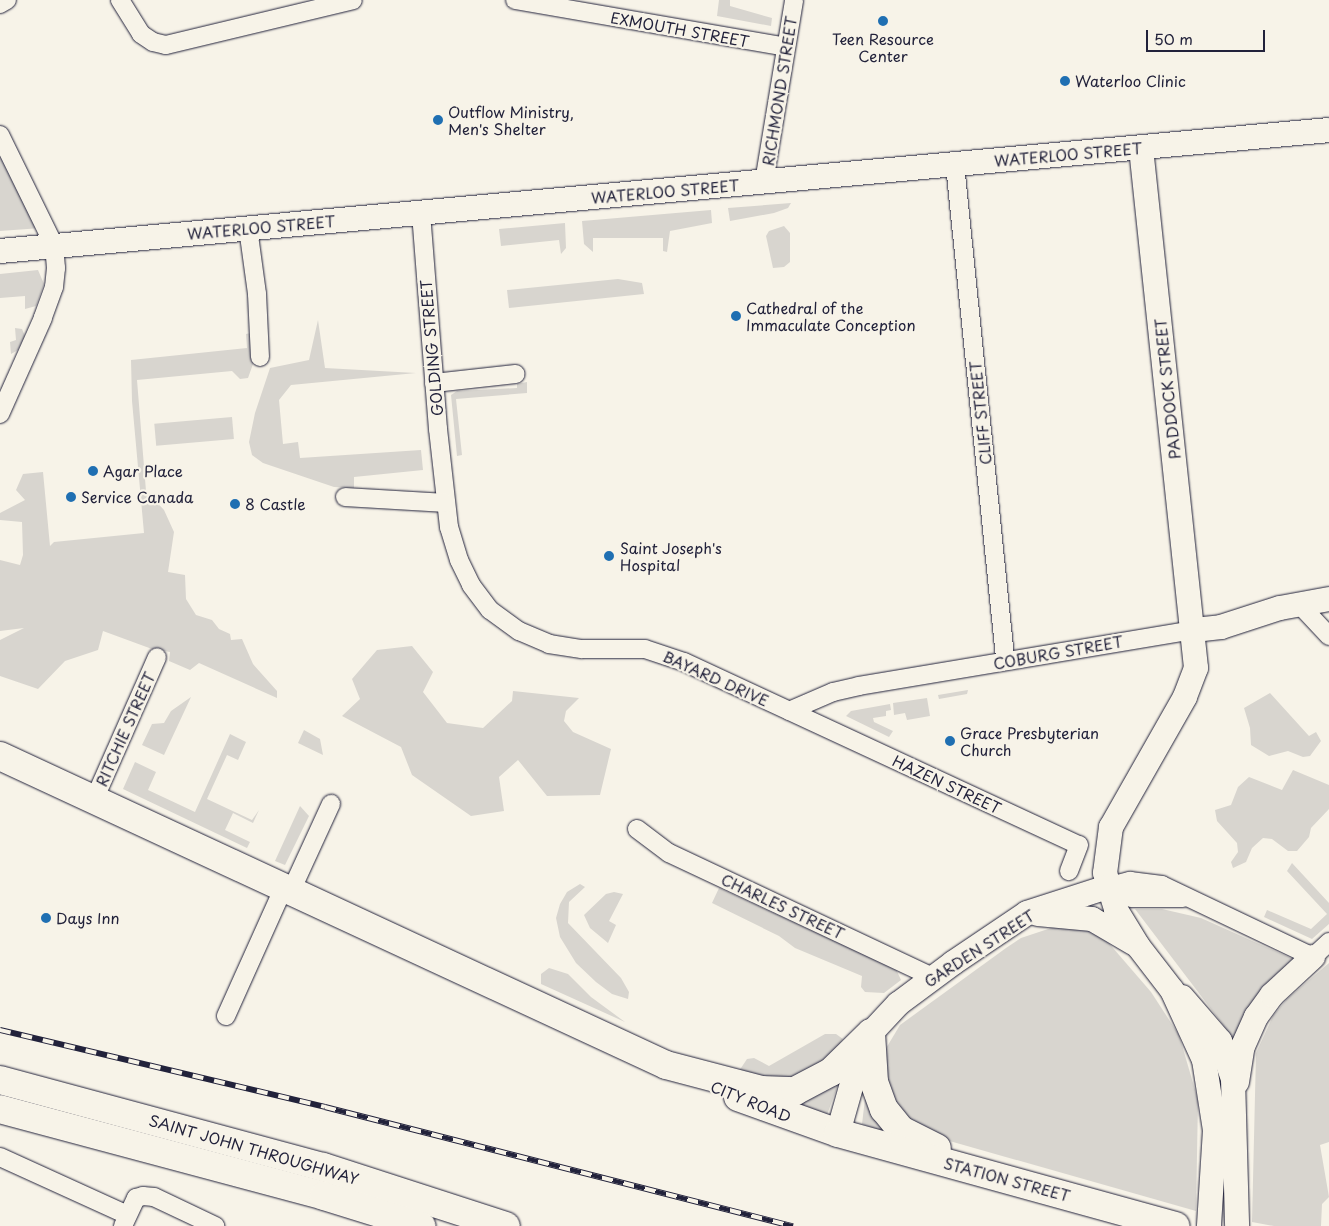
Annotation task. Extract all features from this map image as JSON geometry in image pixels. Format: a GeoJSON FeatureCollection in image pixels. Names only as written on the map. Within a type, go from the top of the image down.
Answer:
{"type":"FeatureCollection","features":[{"type":"Feature","properties":{"kind":"main road"},"geometry":{"type":"LineString","coordinates":[[0,756],[666,1065],[761,1090],[795,1091],[831,1072],[871,1033]]}},
{"type":"Feature","properties":{"kind":"main road"},"geometry":{"type":"LineString","coordinates":[[871,1033],[874,1082],[880,1101],[894,1123],[915,1139],[1008,1177]]}},
{"type":"Feature","properties":{"kind":"main road","name":"CITY ROAD"},"geometry":{"type":"LineString","coordinates":[[666,1065],[727,1093],[838,1133]]}},
{"type":"Feature","properties":{"kind":"main road","name":"SAINT JOHN THROUGHWAY"},"geometry":{"type":"LineString","coordinates":[[0,1080],[323,1167],[506,1226]]}},
{"type":"Feature","properties":{"kind":"main road","name":"SAINT JOHN THROUGHWAY"},"geometry":{"type":"LineString","coordinates":[[0,1109],[324,1196],[421,1226]]}},
{"type":"Feature","properties":{"kind":"main road","name":"STATION STREET"},"geometry":{"type":"LineString","coordinates":[[838,1133],[1008,1177],[1175,1226]]}},
{"type":"Feature","properties":{"kind":"main road"},"geometry":{"type":"LineString","coordinates":[[127,1144],[355,1226]]}},
{"type":"Feature","properties":{"kind":"main road"},"geometry":{"type":"LineString","coordinates":[[471,1214],[517,1226]]}},
{"type":"Feature","properties":{"kind":"street"},"geometry":{"type":"LineString","coordinates":[[0,4],[7,0]]}},
{"type":"Feature","properties":{"kind":"street"},"geometry":{"type":"LineString","coordinates":[[120,0],[141,34],[163,45],[184,43],[353,0]]}},
{"type":"Feature","properties":{"kind":"street","name":"EXMOUTH STREET"},"geometry":{"type":"LineString","coordinates":[[515,0],[786,47]]}},
{"type":"Feature","properties":{"kind":"street","name":"RICHMOND STREET"},"geometry":{"type":"LineString","coordinates":[[764,182],[794,0]]}},
{"type":"Feature","properties":{"kind":"street","name":"WATERLOO STREET"},"geometry":{"type":"LineString","coordinates":[[0,251],[1329,130]]}},
{"type":"Feature","properties":{"kind":"street"},"geometry":{"type":"LineString","coordinates":[[0,135],[54,245],[54,287],[0,414]]}},
{"type":"Feature","properties":{"kind":"street","name":"PADDOCK STREET"},"geometry":{"type":"LineString","coordinates":[[1141,148],[1194,630]]}},
{"type":"Feature","properties":{"kind":"street","name":"CLIFF STREET"},"geometry":{"type":"LineString","coordinates":[[955,165],[1004,662]]}},
{"type":"Feature","properties":{"kind":"street","name":"GOLDING STREET"},"geometry":{"type":"LineString","coordinates":[[421,213],[434,383],[444,482]]}},
{"type":"Feature","properties":{"kind":"street"},"geometry":{"type":"LineString","coordinates":[[248,228],[257,294],[260,357]]}},
{"type":"Feature","properties":{"kind":"street"},"geometry":{"type":"LineString","coordinates":[[434,383],[516,374]]}},
{"type":"Feature","properties":{"kind":"street","name":"BAYARD DRIVE"},"geometry":{"type":"LineString","coordinates":[[444,482],[446,503],[459,560],[471,585],[490,610],[519,631],[558,645],[655,651],[789,711]]}},
{"type":"Feature","properties":{"kind":"street"},"geometry":{"type":"LineString","coordinates":[[345,497],[446,503]]}},
{"type":"Feature","properties":{"kind":"street","name":"COBURG STREET"},"geometry":{"type":"LineString","coordinates":[[789,711],[833,692],[859,686],[1237,623],[1300,604],[1329,599]]}},
{"type":"Feature","properties":{"kind":"street"},"geometry":{"type":"LineString","coordinates":[[1300,604],[1329,636]]}},
{"type":"Feature","properties":{"kind":"street"},"geometry":{"type":"LineString","coordinates":[[1194,630],[1197,656],[1193,680],[1111,827],[1105,859],[1107,887],[1116,910],[1138,946],[1172,990],[1204,1060],[1209,1081],[1214,1130],[1209,1226]]}},
{"type":"Feature","properties":{"kind":"street","name":"RITCHIE STREET"},"geometry":{"type":"LineString","coordinates":[[94,800],[157,657]]}},
{"type":"Feature","properties":{"kind":"street","name":"HAZEN STREET"},"geometry":{"type":"LineString","coordinates":[[789,711],[1079,845],[1069,872]]}},
{"type":"Feature","properties":{"kind":"street"},"geometry":{"type":"LineString","coordinates":[[226,1016],[287,889],[331,804]]}},
{"type":"Feature","properties":{"kind":"street","name":"CHARLES STREET"},"geometry":{"type":"LineString","coordinates":[[637,829],[670,852],[932,977]]}},
{"type":"Feature","properties":{"kind":"street"},"geometry":{"type":"LineString","coordinates":[[1107,887],[1132,898],[1183,898],[1321,949],[1272,995],[1248,1034],[1237,1077],[1237,1226]]}},
{"type":"Feature","properties":{"kind":"street","name":"GARDEN STREET"},"geometry":{"type":"LineString","coordinates":[[838,1133],[855,1073],[871,1033],[898,1004],[932,977],[1028,913],[1107,887]]}},
{"type":"Feature","properties":{"kind":"street"},"geometry":{"type":"LineString","coordinates":[[1028,913],[1092,919],[1138,946]]}},
{"type":"Feature","properties":{"kind":"street"},"geometry":{"type":"LineString","coordinates":[[1172,990],[1192,1006],[1220,1041],[1233,1080],[1236,1106]]}},
{"type":"Feature","properties":{"kind":"street"},"geometry":{"type":"LineString","coordinates":[[0,1157],[125,1221],[139,1197],[154,1197],[215,1226]]}},
{"type":"Feature","properties":{"kind":"shaded area"},"geometry":{"type":"Polygon","coordinates":[[[719,0],[730,0],[730,6],[772,18],[771,26],[717,16],[719,0]]]}},
{"type":"Feature","properties":{"kind":"shaded area"},"geometry":{"type":"Polygon","coordinates":[[[0,147],[41,228],[0,231],[0,147]]]}},
{"type":"Feature","properties":{"kind":"shaded area"},"geometry":{"type":"Polygon","coordinates":[[[791,203],[788,208],[774,213],[730,221],[728,208],[791,203]]]}},
{"type":"Feature","properties":{"kind":"shaded area"},"geometry":{"type":"Polygon","coordinates":[[[711,210],[712,223],[670,231],[667,252],[663,251],[663,238],[593,238],[593,252],[584,244],[582,221],[711,210]]]}},
{"type":"Feature","properties":{"kind":"shaded area"},"geometry":{"type":"Polygon","coordinates":[[[565,223],[566,248],[561,254],[559,240],[501,246],[499,229],[565,223]]]}},
{"type":"Feature","properties":{"kind":"shaded area"},"geometry":{"type":"Polygon","coordinates":[[[784,226],[790,233],[790,262],[784,267],[773,268],[766,236],[769,231],[784,226]]]}},
{"type":"Feature","properties":{"kind":"shaded area"},"geometry":{"type":"Polygon","coordinates":[[[38,270],[44,284],[36,306],[25,309],[25,296],[0,298],[0,274],[38,270]]]}},
{"type":"Feature","properties":{"kind":"shaded area"},"geometry":{"type":"Polygon","coordinates":[[[618,279],[642,283],[644,294],[509,308],[507,290],[618,279]]]}},
{"type":"Feature","properties":{"kind":"shaded area"},"geometry":{"type":"Polygon","coordinates":[[[318,320],[325,368],[416,373],[291,385],[279,400],[283,444],[298,442],[300,458],[421,450],[423,470],[354,477],[354,488],[334,487],[263,463],[252,455],[249,442],[255,413],[270,368],[309,360],[318,320]]]}},
{"type":"Feature","properties":{"kind":"shaded area"},"geometry":{"type":"Polygon","coordinates":[[[15,328],[22,329],[25,336],[18,350],[11,354],[10,342],[16,340],[15,328]]]}},
{"type":"Feature","properties":{"kind":"shaded area"},"geometry":{"type":"Polygon","coordinates":[[[251,333],[253,364],[248,378],[240,379],[232,371],[137,380],[146,491],[164,510],[174,532],[168,572],[185,575],[186,599],[196,615],[212,620],[219,629],[230,634],[231,640],[242,639],[253,664],[277,691],[277,698],[199,663],[190,670],[169,661],[170,652],[152,649],[103,631],[98,650],[65,661],[38,689],[0,676],[0,640],[24,628],[0,631],[0,560],[20,565],[23,555],[22,522],[0,520],[0,513],[25,500],[16,490],[23,474],[43,472],[50,546],[54,542],[144,533],[132,401],[131,360],[247,348],[246,334],[251,333]]]}},
{"type":"Feature","properties":{"kind":"shaded area"},"geometry":{"type":"Polygon","coordinates":[[[527,382],[527,393],[456,399],[462,455],[457,456],[451,395],[457,391],[517,388],[517,384],[527,382]]]}},
{"type":"Feature","properties":{"kind":"shaded area"},"geometry":{"type":"Polygon","coordinates":[[[232,417],[234,439],[156,446],[154,424],[232,417]]]}},
{"type":"Feature","properties":{"kind":"shaded area"},"geometry":{"type":"Polygon","coordinates":[[[412,646],[433,672],[423,692],[447,723],[483,728],[512,701],[513,691],[579,698],[566,711],[564,721],[573,732],[611,749],[600,795],[547,796],[518,760],[499,777],[504,811],[471,816],[412,775],[401,747],[342,716],[360,699],[352,679],[377,650],[412,646]]]}},
{"type":"Feature","properties":{"kind":"shaded area"},"geometry":{"type":"Polygon","coordinates":[[[968,690],[967,694],[939,699],[938,695],[968,690]]]}},
{"type":"Feature","properties":{"kind":"shaded area"},"geometry":{"type":"Polygon","coordinates":[[[1270,693],[1309,736],[1316,732],[1321,741],[1310,756],[1303,757],[1288,751],[1269,756],[1251,745],[1250,728],[1244,708],[1270,693]]]}},
{"type":"Feature","properties":{"kind":"shaded area"},"geometry":{"type":"Polygon","coordinates":[[[191,697],[164,755],[142,745],[152,724],[164,723],[171,711],[191,697]]]}},
{"type":"Feature","properties":{"kind":"shaded area"},"geometry":{"type":"Polygon","coordinates":[[[927,698],[930,716],[907,720],[905,713],[894,715],[893,703],[927,698]]]}},
{"type":"Feature","properties":{"kind":"shaded area"},"geometry":{"type":"Polygon","coordinates":[[[890,704],[891,710],[886,711],[886,716],[873,718],[874,722],[893,731],[889,737],[846,716],[851,711],[890,704]]]}},
{"type":"Feature","properties":{"kind":"shaded area"},"geometry":{"type":"Polygon","coordinates":[[[304,730],[320,739],[323,755],[298,743],[304,730]]]}},
{"type":"Feature","properties":{"kind":"shaded area"},"geometry":{"type":"Polygon","coordinates":[[[230,734],[246,742],[238,760],[227,755],[207,799],[252,820],[259,810],[253,823],[233,813],[225,830],[250,842],[247,848],[123,789],[135,762],[156,772],[148,790],[195,812],[230,734]]]}},
{"type":"Feature","properties":{"kind":"shaded area"},"geometry":{"type":"Polygon","coordinates":[[[1293,770],[1329,785],[1329,809],[1311,828],[1309,837],[1297,851],[1288,851],[1272,839],[1263,838],[1252,848],[1246,862],[1233,868],[1231,862],[1238,852],[1237,843],[1217,821],[1215,810],[1231,805],[1238,787],[1249,777],[1282,790],[1293,770]]]}},
{"type":"Feature","properties":{"kind":"shaded area"},"geometry":{"type":"Polygon","coordinates":[[[300,806],[309,816],[285,865],[275,861],[300,806]]]}},
{"type":"Feature","properties":{"kind":"shaded area"},"geometry":{"type":"Polygon","coordinates":[[[1292,863],[1329,903],[1329,924],[1312,939],[1264,917],[1267,910],[1311,929],[1327,914],[1287,871],[1292,863]]]}},
{"type":"Feature","properties":{"kind":"shaded area"},"geometry":{"type":"Polygon","coordinates":[[[580,884],[585,887],[569,902],[568,923],[621,978],[629,992],[628,999],[612,994],[596,982],[576,963],[560,937],[556,918],[560,904],[567,892],[580,884]]]}},
{"type":"Feature","properties":{"kind":"shaded area"},"geometry":{"type":"Polygon","coordinates":[[[719,888],[896,969],[901,980],[884,993],[865,992],[861,987],[862,976],[795,948],[779,936],[712,903],[719,888]]]}},
{"type":"Feature","properties":{"kind":"shaded area"},"geometry":{"type":"Polygon","coordinates":[[[614,892],[623,894],[609,921],[616,925],[608,943],[590,928],[584,915],[606,894],[614,892]]]}},
{"type":"Feature","properties":{"kind":"shaded area"},"geometry":{"type":"Polygon","coordinates":[[[1135,909],[1162,909],[1201,918],[1293,959],[1251,1004],[1233,1038],[1135,909]]]}},
{"type":"Feature","properties":{"kind":"shaded area"},"geometry":{"type":"Polygon","coordinates":[[[1054,927],[1085,929],[1107,941],[1151,992],[1179,1035],[1198,1100],[1196,1211],[925,1134],[889,1101],[885,1050],[900,1025],[1021,938],[1054,927]]]}},
{"type":"Feature","properties":{"kind":"shaded area"},"geometry":{"type":"Polygon","coordinates":[[[1329,963],[1329,1142],[1320,1145],[1329,1197],[1322,1204],[1321,1226],[1274,1226],[1252,1222],[1256,1053],[1273,1016],[1287,999],[1329,963]]]}},
{"type":"Feature","properties":{"kind":"shaded area"},"geometry":{"type":"Polygon","coordinates":[[[549,968],[568,974],[591,997],[625,1022],[541,984],[541,974],[549,968]]]}},
{"type":"Feature","properties":{"kind":"shaded area"},"geometry":{"type":"Polygon","coordinates":[[[825,1034],[836,1034],[843,1039],[829,1060],[796,1080],[737,1074],[747,1059],[754,1058],[769,1066],[825,1034]]]}},
{"type":"Feature","properties":{"kind":"shaded area"},"geometry":{"type":"Polygon","coordinates":[[[841,1076],[827,1115],[787,1100],[841,1076]]]}},
{"type":"Feature","properties":{"kind":"shaded area"},"geometry":{"type":"Polygon","coordinates":[[[866,1091],[892,1135],[862,1124],[866,1091]]]}},
{"type":"Feature","properties":{"kind":"railway"},"geometry":{"type":"LineString","coordinates":[[0,1030],[325,1107],[793,1226]]}},
{"type":"Feature","properties":{"kind":"place","name":"Teen Resource Center"},"geometry":{"type":"Point","coordinates":[883,21]}},
{"type":"Feature","properties":{"kind":"place","name":"Waterloo Clinic"},"geometry":{"type":"Point","coordinates":[1065,81]}},
{"type":"Feature","properties":{"kind":"place","name":"Outflow Ministry, Men's Shelter"},"geometry":{"type":"Point","coordinates":[438,120]}},
{"type":"Feature","properties":{"kind":"place","name":"Cathedral of the Immaculate Conception"},"geometry":{"type":"Point","coordinates":[736,316]}},
{"type":"Feature","properties":{"kind":"place","name":"Agar Place"},"geometry":{"type":"Point","coordinates":[93,471]}},
{"type":"Feature","properties":{"kind":"place","name":"Service Canada"},"geometry":{"type":"Point","coordinates":[71,497]}},
{"type":"Feature","properties":{"kind":"place","name":"8 Castle"},"geometry":{"type":"Point","coordinates":[235,504]}},
{"type":"Feature","properties":{"kind":"place","name":"Saint Joseph's Hospital"},"geometry":{"type":"Point","coordinates":[609,556]}},
{"type":"Feature","properties":{"kind":"place","name":"Grace Presbyterian Church"},"geometry":{"type":"Point","coordinates":[950,741]}},
{"type":"Feature","properties":{"kind":"place","name":"Days Inn"},"geometry":{"type":"Point","coordinates":[46,918]}}]}
